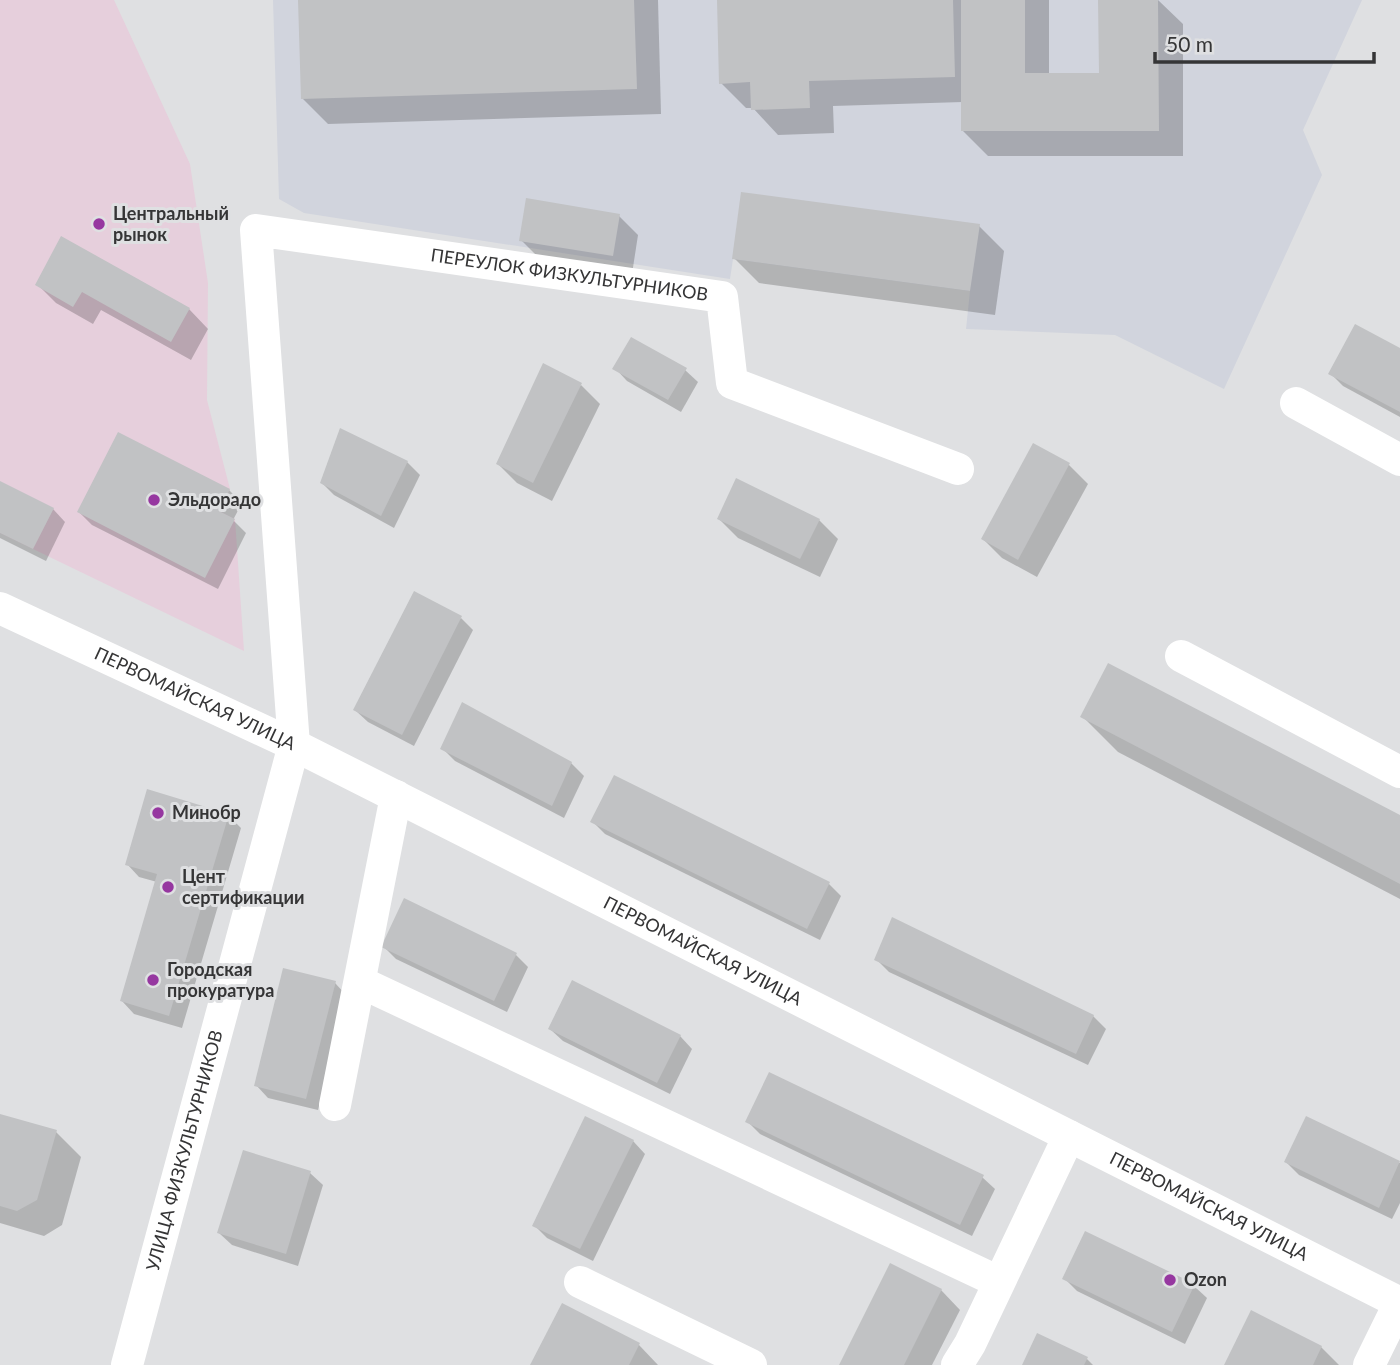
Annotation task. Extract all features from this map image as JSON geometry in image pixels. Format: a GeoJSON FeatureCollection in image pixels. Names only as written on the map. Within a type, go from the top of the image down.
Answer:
{"type":"FeatureCollection","features":[{"type":"Feature","properties":{"kind":"street","name":"ПЕРЕУЛОК ФИЗКУЛЬТУРНИКОВ"},"geometry":{"type":"LineString","coordinates":[[256,230],[722,297],[732,383],[958,469]]}},
{"type":"Feature","properties":{"kind":"street","name":"УЛИЦА ФИЗКУЛЬТУРНИКОВ"},"geometry":{"type":"LineString","coordinates":[[127,1365],[294,745],[256,230]]}},
{"type":"Feature","properties":{"kind":"street"},"geometry":{"type":"LineString","coordinates":[[1296,403],[1400,460]]}},
{"type":"Feature","properties":{"kind":"street","name":"ПЕРВОМАЙСКАЯ УЛИЦА"},"geometry":{"type":"LineString","coordinates":[[0,608],[397,796],[1400,1303]]}},
{"type":"Feature","properties":{"kind":"street"},"geometry":{"type":"LineString","coordinates":[[1181,656],[1400,772]]}},
{"type":"Feature","properties":{"kind":"street"},"geometry":{"type":"LineString","coordinates":[[335,1105],[397,796]]}},
{"type":"Feature","properties":{"kind":"street"},"geometry":{"type":"LineString","coordinates":[[360,982],[999,1282]]}},
{"type":"Feature","properties":{"kind":"street"},"geometry":{"type":"LineString","coordinates":[[957,1365],[970,1344],[1069,1136]]}},
{"type":"Feature","properties":{"kind":"street"},"geometry":{"type":"LineString","coordinates":[[580,1282],[751,1365]]}},
{"type":"Feature","properties":{"kind":"street"},"geometry":{"type":"LineString","coordinates":[[1369,1365],[1400,1303]]}},
{"type":"Feature","properties":{"kind":"shaded area"},"geometry":{"type":"Polygon","coordinates":[[[0,0],[114,0],[190,164],[208,283],[207,400],[230,489],[219,511],[235,519],[244,651],[0,533],[0,0]]]}},
{"type":"Feature","properties":{"kind":"shaded area"},"geometry":{"type":"Polygon","coordinates":[[[273,0],[1362,0],[1303,130],[1322,175],[1224,389],[1115,335],[966,329],[970,291],[733,259],[730,279],[304,213],[279,199],[273,0]]]}},
{"type":"Feature","properties":{"kind":"building"},"geometry":{"type":"Polygon","coordinates":[[[298,0],[634,0],[637,89],[301,99],[298,0]]]}},
{"type":"Feature","properties":{"kind":"building"},"geometry":{"type":"Polygon","coordinates":[[[717,0],[953,0],[955,77],[809,81],[810,108],[751,110],[750,82],[719,84],[717,0]]]}},
{"type":"Feature","properties":{"kind":"building"},"geometry":{"type":"Polygon","coordinates":[[[961,0],[1025,0],[1025,73],[1099,73],[1098,0],[1158,0],[1159,131],[961,131],[961,0]]]}},
{"type":"Feature","properties":{"kind":"building"},"geometry":{"type":"Polygon","coordinates":[[[741,192],[980,224],[970,291],[732,259],[741,192]]]}},
{"type":"Feature","properties":{"kind":"building"},"geometry":{"type":"Polygon","coordinates":[[[526,198],[620,214],[613,256],[519,241],[526,198]]]}},
{"type":"Feature","properties":{"kind":"building"},"geometry":{"type":"Polygon","coordinates":[[[61,236],[190,308],[171,342],[82,292],[73,307],[35,285],[61,236]]]}},
{"type":"Feature","properties":{"kind":"building"},"geometry":{"type":"Polygon","coordinates":[[[1355,324],[1400,348],[1400,412],[1328,374],[1355,324]]]}},
{"type":"Feature","properties":{"kind":"building"},"geometry":{"type":"Polygon","coordinates":[[[631,337],[687,368],[668,400],[612,369],[631,337]]]}},
{"type":"Feature","properties":{"kind":"building"},"geometry":{"type":"Polygon","coordinates":[[[543,363],[582,383],[533,483],[496,464],[543,363]]]}},
{"type":"Feature","properties":{"kind":"building"},"geometry":{"type":"Polygon","coordinates":[[[340,428],[408,461],[381,516],[320,483],[340,428]]]}},
{"type":"Feature","properties":{"kind":"building","name":"Эльдорадо"},"geometry":{"type":"Polygon","coordinates":[[[118,432],[230,489],[219,511],[235,519],[205,578],[77,512],[118,432]]]}},
{"type":"Feature","properties":{"kind":"building"},"geometry":{"type":"Polygon","coordinates":[[[1033,443],[1070,463],[1018,560],[981,539],[1033,443]]]}},
{"type":"Feature","properties":{"kind":"building"},"geometry":{"type":"Polygon","coordinates":[[[736,478],[820,519],[800,559],[717,519],[736,478]]]}},
{"type":"Feature","properties":{"kind":"building"},"geometry":{"type":"Polygon","coordinates":[[[0,481],[54,508],[33,549],[0,533],[0,481]]]}},
{"type":"Feature","properties":{"kind":"building"},"geometry":{"type":"Polygon","coordinates":[[[414,591],[462,616],[402,735],[353,710],[414,591]]]}},
{"type":"Feature","properties":{"kind":"building"},"geometry":{"type":"Polygon","coordinates":[[[1108,663],[1400,815],[1400,884],[1080,717],[1108,663]]]}},
{"type":"Feature","properties":{"kind":"building"},"geometry":{"type":"Polygon","coordinates":[[[462,702],[572,762],[552,806],[440,749],[462,702]]]}},
{"type":"Feature","properties":{"kind":"building"},"geometry":{"type":"Polygon","coordinates":[[[614,775],[830,882],[807,929],[590,822],[614,775]]]}},
{"type":"Feature","properties":{"kind":"building"},"geometry":{"type":"Polygon","coordinates":[[[147,789],[229,814],[169,1016],[120,1001],[157,874],[125,865],[147,789]]]}},
{"type":"Feature","properties":{"kind":"building"},"geometry":{"type":"Polygon","coordinates":[[[404,898],[517,953],[494,1001],[381,947],[404,898]]]}},
{"type":"Feature","properties":{"kind":"building"},"geometry":{"type":"Polygon","coordinates":[[[892,917],[1094,1015],[1076,1054],[874,960],[892,917]]]}},
{"type":"Feature","properties":{"kind":"building"},"geometry":{"type":"Polygon","coordinates":[[[283,968],[336,981],[306,1099],[254,1086],[283,968]]]}},
{"type":"Feature","properties":{"kind":"building"},"geometry":{"type":"Polygon","coordinates":[[[572,980],[681,1035],[657,1083],[548,1029],[572,980]]]}},
{"type":"Feature","properties":{"kind":"building"},"geometry":{"type":"Polygon","coordinates":[[[769,1072],[984,1175],[960,1225],[745,1122],[769,1072]]]}},
{"type":"Feature","properties":{"kind":"building"},"geometry":{"type":"Polygon","coordinates":[[[0,1114],[57,1130],[37,1200],[17,1211],[0,1206],[0,1114]]]}},
{"type":"Feature","properties":{"kind":"building"},"geometry":{"type":"Polygon","coordinates":[[[585,1116],[634,1140],[580,1249],[532,1226],[585,1116]]]}},
{"type":"Feature","properties":{"kind":"building"},"geometry":{"type":"Polygon","coordinates":[[[1306,1116],[1400,1161],[1379,1208],[1284,1162],[1306,1116]]]}},
{"type":"Feature","properties":{"kind":"building"},"geometry":{"type":"Polygon","coordinates":[[[243,1150],[311,1171],[286,1254],[217,1233],[243,1150]]]}},
{"type":"Feature","properties":{"kind":"building"},"geometry":{"type":"Polygon","coordinates":[[[1085,1231],[1195,1284],[1172,1332],[1062,1279],[1085,1231]]]}},
{"type":"Feature","properties":{"kind":"building"},"geometry":{"type":"Polygon","coordinates":[[[890,1263],[942,1289],[904,1365],[839,1365],[890,1263]]]}},
{"type":"Feature","properties":{"kind":"building"},"geometry":{"type":"Polygon","coordinates":[[[562,1303],[640,1343],[629,1365],[530,1365],[562,1303]]]}},
{"type":"Feature","properties":{"kind":"building"},"geometry":{"type":"Polygon","coordinates":[[[1251,1310],[1322,1346],[1313,1365],[1224,1365],[1251,1310]]]}},
{"type":"Feature","properties":{"kind":"building"},"geometry":{"type":"Polygon","coordinates":[[[1037,1333],[1088,1357],[1084,1365],[1022,1365],[1037,1333]]]}},
{"type":"Feature","properties":{"kind":"place","name":"Центральный рынок"},"geometry":{"type":"Point","coordinates":[99,224]}},
{"type":"Feature","properties":{"kind":"place","name":"Эльдорадо"},"geometry":{"type":"Point","coordinates":[154,500]}},
{"type":"Feature","properties":{"kind":"place","name":"Минобр"},"geometry":{"type":"Point","coordinates":[158,813]}},
{"type":"Feature","properties":{"kind":"place","name":"Цент сертификации"},"geometry":{"type":"Point","coordinates":[168,887]}},
{"type":"Feature","properties":{"kind":"place","name":"Городская прокуратура"},"geometry":{"type":"Point","coordinates":[153,980]}},
{"type":"Feature","properties":{"kind":"place","name":"Ozon"},"geometry":{"type":"Point","coordinates":[1170,1280]}}]}
